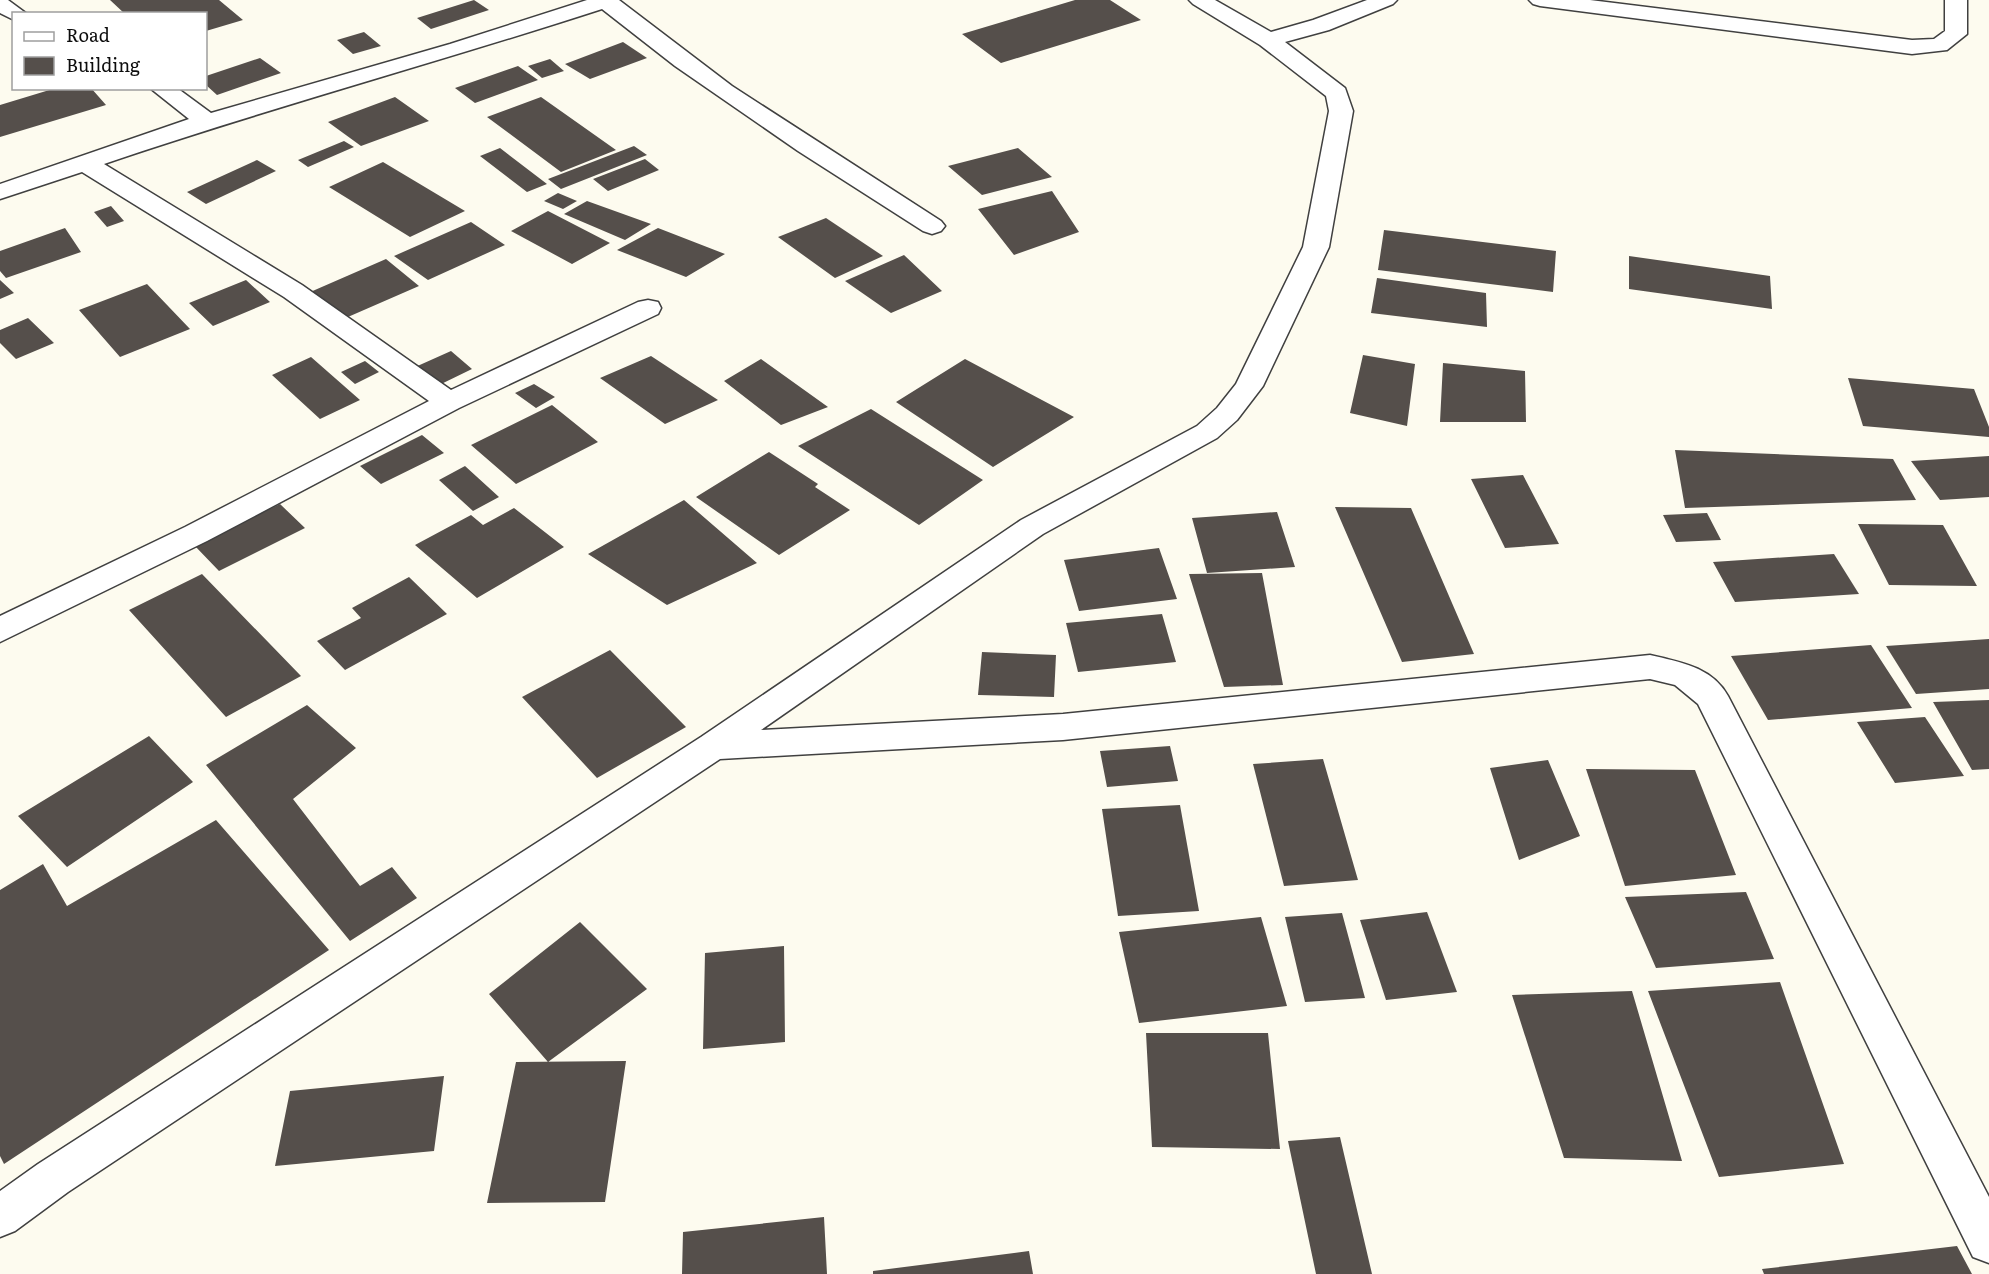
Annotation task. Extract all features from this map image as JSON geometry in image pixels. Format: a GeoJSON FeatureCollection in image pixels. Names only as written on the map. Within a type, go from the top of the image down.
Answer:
{"type":"FeatureCollection","features":[{"type":"Feature","properties":{"kind":"street"},"geometry":{"type":"LineString","coordinates":[[0,192],[207,122],[575,5],[607,0],[654,41],[810,150],[932,225]]}},
{"type":"Feature","properties":{"kind":"street"},"geometry":{"type":"LineString","coordinates":[[0,1216],[52,1178],[713,746],[1032,527],[1207,432],[1227,414],[1249,386],[1316,247],[1341,111],[1337,93],[1268,40],[1200,0]]}},
{"type":"Feature","properties":{"kind":"street"},"geometry":{"type":"LineString","coordinates":[[1268,40],[1321,25],[1386,0]]}},
{"type":"Feature","properties":{"kind":"street"},"geometry":{"type":"LineString","coordinates":[[1540,0],[1912,47],[1939,45],[1956,34],[1956,0]]}},
{"type":"Feature","properties":{"kind":"street"},"geometry":{"type":"LineString","coordinates":[[0,4],[14,12]]}},
{"type":"Feature","properties":{"kind":"street"},"geometry":{"type":"LineString","coordinates":[[164,90],[207,122]]}},
{"type":"Feature","properties":{"kind":"street"},"geometry":{"type":"LineString","coordinates":[[86,164],[293,291],[449,402]]}},
{"type":"Feature","properties":{"kind":"street"},"geometry":{"type":"LineString","coordinates":[[0,630],[217,523],[449,402],[648,308]]}},
{"type":"Feature","properties":{"kind":"street"},"geometry":{"type":"LineString","coordinates":[[713,746],[1063,728],[1650,667],[1686,676],[1711,696],[1989,1242]]}},
{"type":"Feature","properties":{"kind":"building"},"geometry":{"type":"Polygon","coordinates":[[[110,0],[219,0],[243,20],[207,31],[207,12],[123,12],[110,0]]]}},
{"type":"Feature","properties":{"kind":"building"},"geometry":{"type":"Polygon","coordinates":[[[474,0],[489,10],[431,29],[417,18],[474,0]]]}},
{"type":"Feature","properties":{"kind":"building"},"geometry":{"type":"Polygon","coordinates":[[[1075,0],[1110,0],[1141,20],[1001,63],[962,34],[1075,0]]]}},
{"type":"Feature","properties":{"kind":"building"},"geometry":{"type":"Polygon","coordinates":[[[364,32],[381,46],[353,54],[337,40],[364,32]]]}},
{"type":"Feature","properties":{"kind":"building"},"geometry":{"type":"Polygon","coordinates":[[[623,42],[647,58],[590,79],[565,64],[623,42]]]}},
{"type":"Feature","properties":{"kind":"building"},"geometry":{"type":"Polygon","coordinates":[[[260,58],[281,73],[217,95],[207,86],[207,76],[260,58]]]}},
{"type":"Feature","properties":{"kind":"building"},"geometry":{"type":"Polygon","coordinates":[[[550,59],[564,71],[542,78],[528,66],[550,59]]]}},
{"type":"Feature","properties":{"kind":"building"},"geometry":{"type":"Polygon","coordinates":[[[518,66],[538,80],[475,103],[455,88],[518,66]]]}},
{"type":"Feature","properties":{"kind":"building"},"geometry":{"type":"Polygon","coordinates":[[[49,90],[93,90],[106,105],[0,137],[0,105],[49,90]]]}},
{"type":"Feature","properties":{"kind":"building"},"geometry":{"type":"Polygon","coordinates":[[[395,97],[429,121],[361,146],[328,122],[395,97]]]}},
{"type":"Feature","properties":{"kind":"building"},"geometry":{"type":"Polygon","coordinates":[[[541,97],[616,150],[561,172],[487,117],[541,97]]]}},
{"type":"Feature","properties":{"kind":"building"},"geometry":{"type":"Polygon","coordinates":[[[344,141],[354,147],[308,167],[298,160],[344,141]]]}},
{"type":"Feature","properties":{"kind":"building"},"geometry":{"type":"Polygon","coordinates":[[[634,146],[647,155],[561,189],[548,179],[634,146]]]}},
{"type":"Feature","properties":{"kind":"building"},"geometry":{"type":"Polygon","coordinates":[[[500,148],[547,184],[527,192],[480,156],[500,148]]]}},
{"type":"Feature","properties":{"kind":"building"},"geometry":{"type":"Polygon","coordinates":[[[1018,148],[1052,177],[982,195],[948,166],[1018,148]]]}},
{"type":"Feature","properties":{"kind":"building"},"geometry":{"type":"Polygon","coordinates":[[[645,159],[659,170],[608,191],[593,179],[645,159]]]}},
{"type":"Feature","properties":{"kind":"building"},"geometry":{"type":"Polygon","coordinates":[[[257,160],[276,171],[206,204],[187,192],[257,160]]]}},
{"type":"Feature","properties":{"kind":"building"},"geometry":{"type":"Polygon","coordinates":[[[383,162],[465,211],[410,237],[329,187],[383,162]]]}},
{"type":"Feature","properties":{"kind":"building"},"geometry":{"type":"Polygon","coordinates":[[[1052,191],[1079,232],[1014,255],[978,209],[1052,191]]]}},
{"type":"Feature","properties":{"kind":"building"},"geometry":{"type":"Polygon","coordinates":[[[558,193],[577,201],[563,209],[544,201],[558,193]]]}},
{"type":"Feature","properties":{"kind":"building"},"geometry":{"type":"Polygon","coordinates":[[[587,201],[651,224],[625,240],[564,214],[587,201]]]}},
{"type":"Feature","properties":{"kind":"building"},"geometry":{"type":"Polygon","coordinates":[[[111,206],[124,221],[107,227],[94,212],[111,206]]]}},
{"type":"Feature","properties":{"kind":"building"},"geometry":{"type":"Polygon","coordinates":[[[548,211],[610,243],[572,264],[511,231],[548,211]]]}},
{"type":"Feature","properties":{"kind":"building"},"geometry":{"type":"Polygon","coordinates":[[[826,218],[883,256],[835,278],[778,237],[826,218]]]}},
{"type":"Feature","properties":{"kind":"building"},"geometry":{"type":"Polygon","coordinates":[[[471,222],[505,245],[428,280],[394,256],[471,222]]]}},
{"type":"Feature","properties":{"kind":"building"},"geometry":{"type":"Polygon","coordinates":[[[65,228],[81,252],[6,278],[0,271],[0,251],[65,228]]]}},
{"type":"Feature","properties":{"kind":"building"},"geometry":{"type":"Polygon","coordinates":[[[658,228],[725,254],[686,277],[617,250],[658,228]]]}},
{"type":"Feature","properties":{"kind":"building"},"geometry":{"type":"Polygon","coordinates":[[[1384,230],[1556,251],[1553,292],[1378,270],[1384,230]]]}},
{"type":"Feature","properties":{"kind":"building"},"geometry":{"type":"Polygon","coordinates":[[[904,255],[942,291],[891,313],[845,281],[904,255]]]}},
{"type":"Feature","properties":{"kind":"building"},"geometry":{"type":"Polygon","coordinates":[[[1629,256],[1770,276],[1772,309],[1629,289],[1629,256]]]}},
{"type":"Feature","properties":{"kind":"building"},"geometry":{"type":"Polygon","coordinates":[[[386,259],[419,286],[341,320],[308,293],[386,259]]]}},
{"type":"Feature","properties":{"kind":"building"},"geometry":{"type":"Polygon","coordinates":[[[1377,278],[1486,293],[1487,327],[1371,313],[1377,278]]]}},
{"type":"Feature","properties":{"kind":"building"},"geometry":{"type":"Polygon","coordinates":[[[0,280],[14,293],[0,299],[0,280]]]}},
{"type":"Feature","properties":{"kind":"building"},"geometry":{"type":"Polygon","coordinates":[[[246,280],[270,302],[213,326],[189,303],[246,280]]]}},
{"type":"Feature","properties":{"kind":"building"},"geometry":{"type":"Polygon","coordinates":[[[147,284],[190,329],[120,357],[79,310],[147,284]]]}},
{"type":"Feature","properties":{"kind":"building"},"geometry":{"type":"Polygon","coordinates":[[[28,318],[54,343],[16,359],[0,343],[0,330],[28,318]]]}},
{"type":"Feature","properties":{"kind":"building"},"geometry":{"type":"Polygon","coordinates":[[[451,351],[472,369],[435,387],[413,368],[451,351]]]}},
{"type":"Feature","properties":{"kind":"building"},"geometry":{"type":"Polygon","coordinates":[[[1363,355],[1415,364],[1407,426],[1350,413],[1363,355]]]}},
{"type":"Feature","properties":{"kind":"building"},"geometry":{"type":"Polygon","coordinates":[[[651,356],[718,400],[665,424],[600,378],[651,356]]]}},
{"type":"Feature","properties":{"kind":"building"},"geometry":{"type":"Polygon","coordinates":[[[311,357],[360,400],[320,419],[272,375],[311,357]]]}},
{"type":"Feature","properties":{"kind":"building"},"geometry":{"type":"Polygon","coordinates":[[[761,359],[828,407],[781,425],[724,381],[761,359]]]}},
{"type":"Feature","properties":{"kind":"building"},"geometry":{"type":"Polygon","coordinates":[[[965,359],[1074,417],[993,467],[896,402],[965,359]]]}},
{"type":"Feature","properties":{"kind":"building"},"geometry":{"type":"Polygon","coordinates":[[[365,361],[379,372],[355,384],[341,372],[365,361]]]}},
{"type":"Feature","properties":{"kind":"building"},"geometry":{"type":"Polygon","coordinates":[[[1443,363],[1525,371],[1526,422],[1440,422],[1443,363]]]}},
{"type":"Feature","properties":{"kind":"building"},"geometry":{"type":"Polygon","coordinates":[[[1848,378],[1974,389],[1989,427],[1989,437],[1863,426],[1848,378]]]}},
{"type":"Feature","properties":{"kind":"building"},"geometry":{"type":"Polygon","coordinates":[[[534,384],[555,397],[536,408],[515,393],[534,384]]]}},
{"type":"Feature","properties":{"kind":"building"},"geometry":{"type":"Polygon","coordinates":[[[552,405],[598,442],[516,484],[471,445],[552,405]]]}},
{"type":"Feature","properties":{"kind":"building"},"geometry":{"type":"Polygon","coordinates":[[[871,409],[983,480],[919,525],[798,446],[871,409]]]}},
{"type":"Feature","properties":{"kind":"building"},"geometry":{"type":"Polygon","coordinates":[[[422,435],[444,453],[381,484],[360,466],[422,435]]]}},
{"type":"Feature","properties":{"kind":"building"},"geometry":{"type":"Polygon","coordinates":[[[1675,450],[1893,459],[1916,500],[1685,508],[1675,450]]]}},
{"type":"Feature","properties":{"kind":"building"},"geometry":{"type":"Polygon","coordinates":[[[769,452],[818,484],[815,487],[850,510],[779,555],[696,497],[769,452]]]}},
{"type":"Feature","properties":{"kind":"building"},"geometry":{"type":"Polygon","coordinates":[[[1989,456],[1989,497],[1940,500],[1911,461],[1989,456]]]}},
{"type":"Feature","properties":{"kind":"building"},"geometry":{"type":"Polygon","coordinates":[[[465,466],[499,497],[473,511],[439,480],[465,466]]]}},
{"type":"Feature","properties":{"kind":"building"},"geometry":{"type":"Polygon","coordinates":[[[1523,475],[1559,544],[1505,548],[1471,479],[1523,475]]]}},
{"type":"Feature","properties":{"kind":"building"},"geometry":{"type":"Polygon","coordinates":[[[684,500],[757,563],[667,605],[588,554],[684,500]]]}},
{"type":"Feature","properties":{"kind":"building"},"geometry":{"type":"Polygon","coordinates":[[[280,504],[305,528],[219,571],[194,545],[280,504]]]}},
{"type":"Feature","properties":{"kind":"building"},"geometry":{"type":"Polygon","coordinates":[[[1335,507],[1411,508],[1474,654],[1402,662],[1335,507]]]}},
{"type":"Feature","properties":{"kind":"building"},"geometry":{"type":"Polygon","coordinates":[[[514,508],[564,547],[477,598],[415,545],[471,515],[483,525],[514,508]]]}},
{"type":"Feature","properties":{"kind":"building"},"geometry":{"type":"Polygon","coordinates":[[[1277,512],[1295,567],[1207,573],[1192,518],[1277,512]]]}},
{"type":"Feature","properties":{"kind":"building"},"geometry":{"type":"Polygon","coordinates":[[[1707,513],[1721,540],[1676,542],[1663,515],[1707,513]]]}},
{"type":"Feature","properties":{"kind":"building"},"geometry":{"type":"Polygon","coordinates":[[[1858,524],[1943,525],[1977,586],[1889,585],[1858,524]]]}},
{"type":"Feature","properties":{"kind":"building"},"geometry":{"type":"Polygon","coordinates":[[[1159,548],[1177,599],[1079,611],[1064,560],[1159,548]]]}},
{"type":"Feature","properties":{"kind":"building"},"geometry":{"type":"Polygon","coordinates":[[[1834,554],[1859,594],[1735,602],[1713,562],[1834,554]]]}},
{"type":"Feature","properties":{"kind":"building"},"geometry":{"type":"Polygon","coordinates":[[[1262,573],[1283,685],[1224,687],[1189,574],[1262,573]]]}},
{"type":"Feature","properties":{"kind":"building"},"geometry":{"type":"Polygon","coordinates":[[[202,574],[301,676],[226,717],[129,610],[202,574]]]}},
{"type":"Feature","properties":{"kind":"building"},"geometry":{"type":"Polygon","coordinates":[[[409,577],[447,614],[345,670],[317,641],[361,618],[352,608],[409,577]]]}},
{"type":"Feature","properties":{"kind":"building"},"geometry":{"type":"Polygon","coordinates":[[[1162,614],[1176,662],[1078,672],[1066,623],[1162,614]]]}},
{"type":"Feature","properties":{"kind":"building"},"geometry":{"type":"Polygon","coordinates":[[[1989,639],[1989,689],[1916,694],[1886,646],[1989,639]]]}},
{"type":"Feature","properties":{"kind":"building"},"geometry":{"type":"Polygon","coordinates":[[[1871,645],[1912,708],[1768,720],[1731,656],[1871,645]]]}},
{"type":"Feature","properties":{"kind":"building"},"geometry":{"type":"Polygon","coordinates":[[[610,650],[686,727],[597,778],[522,697],[610,650]]]}},
{"type":"Feature","properties":{"kind":"building"},"geometry":{"type":"Polygon","coordinates":[[[982,652],[1056,655],[1054,697],[978,695],[982,652]]]}},
{"type":"Feature","properties":{"kind":"building"},"geometry":{"type":"Polygon","coordinates":[[[1989,700],[1989,769],[1972,770],[1933,702],[1989,700]]]}},
{"type":"Feature","properties":{"kind":"building"},"geometry":{"type":"Polygon","coordinates":[[[307,705],[356,748],[293,799],[360,886],[392,867],[417,898],[350,941],[206,765],[307,705]]]}},
{"type":"Feature","properties":{"kind":"building"},"geometry":{"type":"Polygon","coordinates":[[[1925,717],[1964,776],[1895,783],[1857,722],[1925,717]]]}},
{"type":"Feature","properties":{"kind":"building"},"geometry":{"type":"Polygon","coordinates":[[[149,736],[193,782],[67,867],[18,816],[149,736]]]}},
{"type":"Feature","properties":{"kind":"building"},"geometry":{"type":"Polygon","coordinates":[[[1170,746],[1178,781],[1107,787],[1100,751],[1170,746]]]}},
{"type":"Feature","properties":{"kind":"building"},"geometry":{"type":"Polygon","coordinates":[[[1323,759],[1358,880],[1284,886],[1253,764],[1323,759]]]}},
{"type":"Feature","properties":{"kind":"building"},"geometry":{"type":"Polygon","coordinates":[[[1548,760],[1580,836],[1519,860],[1490,768],[1548,760]]]}},
{"type":"Feature","properties":{"kind":"building"},"geometry":{"type":"Polygon","coordinates":[[[1586,769],[1695,770],[1736,875],[1625,886],[1586,769]]]}},
{"type":"Feature","properties":{"kind":"building"},"geometry":{"type":"Polygon","coordinates":[[[1180,805],[1199,911],[1118,916],[1102,809],[1180,805]]]}},
{"type":"Feature","properties":{"kind":"building"},"geometry":{"type":"Polygon","coordinates":[[[216,820],[329,950],[4,1164],[0,1156],[0,890],[43,864],[67,906],[216,820]]]}},
{"type":"Feature","properties":{"kind":"building"},"geometry":{"type":"Polygon","coordinates":[[[1746,892],[1774,959],[1656,968],[1625,897],[1746,892]]]}},
{"type":"Feature","properties":{"kind":"building"},"geometry":{"type":"Polygon","coordinates":[[[1427,912],[1457,992],[1386,1000],[1360,920],[1427,912]]]}},
{"type":"Feature","properties":{"kind":"building"},"geometry":{"type":"Polygon","coordinates":[[[1342,913],[1365,998],[1305,1002],[1285,917],[1342,913]]]}},
{"type":"Feature","properties":{"kind":"building"},"geometry":{"type":"Polygon","coordinates":[[[1261,917],[1287,1006],[1139,1023],[1119,932],[1261,917]]]}},
{"type":"Feature","properties":{"kind":"building"},"geometry":{"type":"Polygon","coordinates":[[[580,922],[647,989],[548,1062],[489,994],[580,922]]]}},
{"type":"Feature","properties":{"kind":"building"},"geometry":{"type":"Polygon","coordinates":[[[784,946],[785,1042],[703,1049],[705,953],[784,946]]]}},
{"type":"Feature","properties":{"kind":"building"},"geometry":{"type":"Polygon","coordinates":[[[1780,982],[1844,1164],[1719,1177],[1648,991],[1780,982]]]}},
{"type":"Feature","properties":{"kind":"building"},"geometry":{"type":"Polygon","coordinates":[[[1632,991],[1682,1161],[1564,1158],[1512,995],[1632,991]]]}},
{"type":"Feature","properties":{"kind":"building"},"geometry":{"type":"Polygon","coordinates":[[[1146,1033],[1268,1033],[1280,1149],[1152,1147],[1146,1033]]]}},
{"type":"Feature","properties":{"kind":"building"},"geometry":{"type":"Polygon","coordinates":[[[626,1061],[605,1202],[487,1203],[516,1062],[626,1061]]]}},
{"type":"Feature","properties":{"kind":"building"},"geometry":{"type":"Polygon","coordinates":[[[444,1076],[434,1151],[275,1166],[290,1091],[444,1076]]]}},
{"type":"Feature","properties":{"kind":"building"},"geometry":{"type":"Polygon","coordinates":[[[1340,1137],[1372,1274],[1316,1274],[1288,1141],[1340,1137]]]}},
{"type":"Feature","properties":{"kind":"building"},"geometry":{"type":"Polygon","coordinates":[[[824,1217],[827,1274],[682,1274],[683,1232],[824,1217]]]}},
{"type":"Feature","properties":{"kind":"building"},"geometry":{"type":"Polygon","coordinates":[[[1957,1246],[1972,1274],[1764,1274],[1762,1269],[1957,1246]]]}},
{"type":"Feature","properties":{"kind":"building"},"geometry":{"type":"Polygon","coordinates":[[[1029,1251],[1033,1274],[873,1274],[873,1271],[1029,1251]]]}}]}
